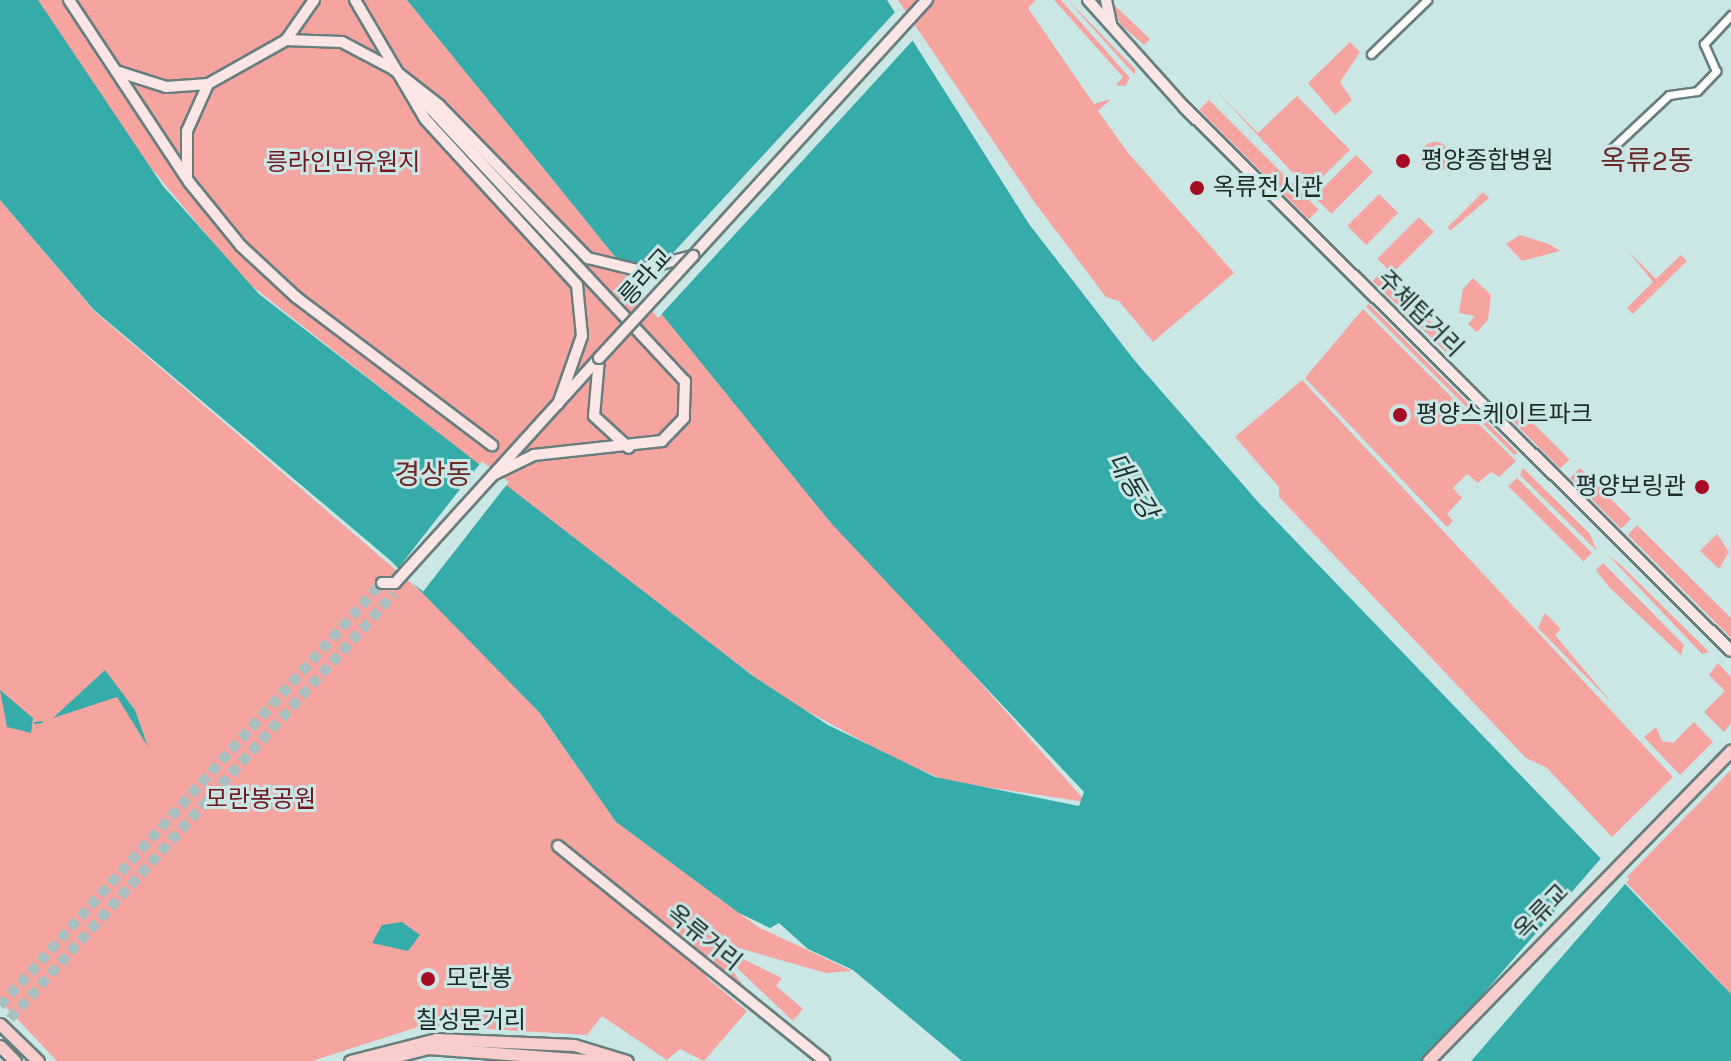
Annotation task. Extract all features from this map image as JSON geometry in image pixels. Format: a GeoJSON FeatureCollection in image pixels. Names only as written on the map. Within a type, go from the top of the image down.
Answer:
{"type":"FeatureCollection","features":[{"type":"Feature","properties":{"kind":"main road"},"geometry":{"type":"LineString","coordinates":[[69,0],[189,182],[271,276],[492,445]]}},
{"type":"Feature","properties":{"kind":"main road"},"geometry":{"type":"LineString","coordinates":[[115,71],[166,87],[208,84],[286,40],[314,0]]}},
{"type":"Feature","properties":{"kind":"main road"},"geometry":{"type":"LineString","coordinates":[[355,0],[425,119],[558,259],[582,298],[579,352],[558,404]]}},
{"type":"Feature","properties":{"kind":"main road","name":"릉라교"},"geometry":{"type":"LineString","coordinates":[[382,583],[394,588],[599,358],[927,0]]}},
{"type":"Feature","properties":{"kind":"main road","name":"주체탑거리"},"geometry":{"type":"LineString","coordinates":[[1088,0],[1113,30],[1731,651]]}},
{"type":"Feature","properties":{"kind":"main road"},"geometry":{"type":"LineString","coordinates":[[1106,0],[1113,30]]}},
{"type":"Feature","properties":{"kind":"main road"},"geometry":{"type":"LineString","coordinates":[[286,40],[342,42],[393,69],[604,267],[646,270],[693,256]]}},
{"type":"Feature","properties":{"kind":"main road"},"geometry":{"type":"LineString","coordinates":[[393,69],[676,367],[687,394],[684,418],[668,437],[629,448],[543,454],[495,474]]}},
{"type":"Feature","properties":{"kind":"main road"},"geometry":{"type":"LineString","coordinates":[[189,182],[187,131],[208,84]]}},
{"type":"Feature","properties":{"kind":"main road"},"geometry":{"type":"LineString","coordinates":[[599,358],[594,416],[629,448]]}},
{"type":"Feature","properties":{"kind":"main road","name":"옥류교"},"geometry":{"type":"LineString","coordinates":[[1428,1061],[1731,750]]}},
{"type":"Feature","properties":{"kind":"main road","name":"옥류거리"},"geometry":{"type":"LineString","coordinates":[[558,846],[824,1061]]}},
{"type":"Feature","properties":{"kind":"main road"},"geometry":{"type":"LineString","coordinates":[[0,1024],[38,1061]]}},
{"type":"Feature","properties":{"kind":"main road","name":"칠성문거리"},"geometry":{"type":"LineString","coordinates":[[350,1061],[436,1039],[594,1049],[627,1061]]}},
{"type":"Feature","properties":{"kind":"main road"},"geometry":{"type":"LineString","coordinates":[[0,1046],[15,1061]]}},
{"type":"Feature","properties":{"kind":"main road","name":"칠성문거리"},"geometry":{"type":"LineString","coordinates":[[377,1061],[428,1048],[601,1061]]}},
{"type":"Feature","properties":{"kind":"street"},"geometry":{"type":"LineString","coordinates":[[1371,54],[1427,0]]}},
{"type":"Feature","properties":{"kind":"street"},"geometry":{"type":"LineString","coordinates":[[1608,152],[1669,95],[1697,91],[1716,71],[1704,44],[1731,15]]}},
{"type":"Feature","properties":{"kind":"green space","name":"릉라인민유원지"},"geometry":{"type":"Polygon","coordinates":[[[38,0],[407,0],[747,419],[1086,802],[947,781],[893,758],[780,696],[611,569],[244,280],[133,146],[38,0]]]}},
{"type":"Feature","properties":{"kind":"green space"},"geometry":{"type":"Polygon","coordinates":[[[898,0],[1036,0],[1028,8],[1094,104],[1111,99],[1098,111],[1129,154],[1234,273],[1153,342],[1119,301],[1106,297],[1035,203],[898,0]]]}},
{"type":"Feature","properties":{"kind":"green space"},"geometry":{"type":"Polygon","coordinates":[[[1054,0],[1061,0],[1130,78],[1125,86],[1116,85],[1123,77],[1054,0]]]}},
{"type":"Feature","properties":{"kind":"green space"},"geometry":{"type":"Polygon","coordinates":[[[1068,0],[1135,69],[1135,75],[1087,22],[1068,0]]]}},
{"type":"Feature","properties":{"kind":"green space"},"geometry":{"type":"Polygon","coordinates":[[[1109,0],[1150,39],[1144,45],[1121,25],[1109,0]]]}},
{"type":"Feature","properties":{"kind":"green space"},"geometry":{"type":"Polygon","coordinates":[[[1350,42],[1360,52],[1340,82],[1352,100],[1335,115],[1308,83],[1350,42]]]}},
{"type":"Feature","properties":{"kind":"green space"},"geometry":{"type":"Polygon","coordinates":[[[1216,91],[1258,133],[1297,96],[1350,150],[1309,190],[1216,91]]]}},
{"type":"Feature","properties":{"kind":"green space"},"geometry":{"type":"Polygon","coordinates":[[[1209,100],[1319,210],[1309,220],[1199,110],[1209,100]]]}},
{"type":"Feature","properties":{"kind":"green space"},"geometry":{"type":"Polygon","coordinates":[[[1435,142],[1446,146],[1450,157],[1446,168],[1435,172],[1424,168],[1420,157],[1424,146],[1435,142]]]}},
{"type":"Feature","properties":{"kind":"green space"},"geometry":{"type":"Polygon","coordinates":[[[1356,155],[1373,172],[1331,214],[1314,197],[1356,155]]]}},
{"type":"Feature","properties":{"kind":"green space"},"geometry":{"type":"Polygon","coordinates":[[[1483,192],[1489,198],[1450,231],[1448,227],[1483,192]]]}},
{"type":"Feature","properties":{"kind":"green space"},"geometry":{"type":"Polygon","coordinates":[[[1379,194],[1398,213],[1366,245],[1347,226],[1379,194]]]}},
{"type":"Feature","properties":{"kind":"green space","name":"모란봉공원"},"geometry":{"type":"Polygon","coordinates":[[[0,200],[94,311],[425,595],[538,711],[616,822],[758,927],[852,971],[826,973],[735,947],[723,958],[745,988],[715,965],[706,977],[747,1011],[704,1061],[680,1049],[667,1060],[602,1016],[587,1035],[424,1025],[312,1061],[57,1061],[0,1001],[0,200]]]}},
{"type":"Feature","properties":{"kind":"green space"},"geometry":{"type":"Polygon","coordinates":[[[1419,217],[1434,232],[1392,274],[1377,259],[1419,217]]]}},
{"type":"Feature","properties":{"kind":"green space"},"geometry":{"type":"Polygon","coordinates":[[[1520,235],[1549,244],[1560,251],[1522,261],[1506,244],[1520,235]]]}},
{"type":"Feature","properties":{"kind":"green space"},"geometry":{"type":"Polygon","coordinates":[[[1628,251],[1656,279],[1681,255],[1687,261],[1633,314],[1627,308],[1653,282],[1628,251]]]}},
{"type":"Feature","properties":{"kind":"green space"},"geometry":{"type":"Polygon","coordinates":[[[1380,273],[1453,344],[1446,352],[1372,281],[1380,273]]]}},
{"type":"Feature","properties":{"kind":"green space"},"geometry":{"type":"Polygon","coordinates":[[[1473,278],[1491,295],[1488,320],[1477,332],[1468,324],[1475,316],[1459,313],[1463,289],[1473,278]]]}},
{"type":"Feature","properties":{"kind":"green space"},"geometry":{"type":"Polygon","coordinates":[[[1369,304],[1517,452],[1515,455],[1366,307],[1369,304]]]}},
{"type":"Feature","properties":{"kind":"green space","name":"평양스케이트파크"},"geometry":{"type":"Polygon","coordinates":[[[1363,309],[1516,461],[1499,477],[1491,472],[1478,483],[1467,474],[1453,488],[1462,498],[1447,514],[1453,521],[1447,527],[1305,378],[1363,309]]]}},
{"type":"Feature","properties":{"kind":"green space"},"geometry":{"type":"Polygon","coordinates":[[[1302,380],[1673,777],[1612,837],[1547,768],[1526,758],[1279,497],[1279,487],[1235,437],[1302,380]]]}},
{"type":"Feature","properties":{"kind":"green space"},"geometry":{"type":"Polygon","coordinates":[[[1510,400],[1569,459],[1560,469],[1501,409],[1510,400]]]}},
{"type":"Feature","properties":{"kind":"green space"},"geometry":{"type":"Polygon","coordinates":[[[1523,468],[1590,534],[1597,551],[1520,475],[1523,468]]]}},
{"type":"Feature","properties":{"kind":"green space"},"geometry":{"type":"Polygon","coordinates":[[[1580,468],[1631,519],[1621,529],[1570,478],[1580,468]]]}},
{"type":"Feature","properties":{"kind":"green space"},"geometry":{"type":"Polygon","coordinates":[[[1517,478],[1592,553],[1583,561],[1509,486],[1517,478]]]}},
{"type":"Feature","properties":{"kind":"green space"},"geometry":{"type":"Polygon","coordinates":[[[1637,525],[1731,618],[1731,638],[1628,535],[1637,525]]]}},
{"type":"Feature","properties":{"kind":"green space"},"geometry":{"type":"Polygon","coordinates":[[[1717,534],[1729,552],[1719,569],[1700,551],[1717,534]]]}},
{"type":"Feature","properties":{"kind":"green space"},"geometry":{"type":"Polygon","coordinates":[[[1608,555],[1623,567],[1709,652],[1702,654],[1608,555]]]}},
{"type":"Feature","properties":{"kind":"green space"},"geometry":{"type":"Polygon","coordinates":[[[1603,563],[1684,645],[1681,655],[1609,587],[1596,570],[1603,563]]]}},
{"type":"Feature","properties":{"kind":"green space"},"geometry":{"type":"Polygon","coordinates":[[[1545,613],[1561,629],[1555,635],[1612,703],[1538,628],[1545,613]]]}},
{"type":"Feature","properties":{"kind":"green space"},"geometry":{"type":"Polygon","coordinates":[[[1718,663],[1731,677],[1731,723],[1724,732],[1704,712],[1725,691],[1709,675],[1718,663]]]}},
{"type":"Feature","properties":{"kind":"green space"},"geometry":{"type":"Polygon","coordinates":[[[1694,722],[1713,742],[1680,775],[1644,737],[1656,727],[1662,741],[1673,743],[1694,722]]]}},
{"type":"Feature","properties":{"kind":"green space"},"geometry":{"type":"Polygon","coordinates":[[[1731,770],[1731,994],[1624,880],[1731,770]]]}},
{"type":"Feature","properties":{"kind":"green space"},"geometry":{"type":"Polygon","coordinates":[[[743,959],[782,978],[776,986],[803,1009],[793,1021],[737,968],[743,959]]]}},
{"type":"Feature","properties":{"kind":"water","name":"대동강"},"geometry":{"type":"Polygon","coordinates":[[[0,0],[38,0],[163,186],[259,294],[753,676],[828,725],[935,777],[1079,806],[1084,792],[831,523],[407,0],[887,0],[1029,224],[1135,361],[1259,503],[1731,994],[1731,1061],[962,1061],[853,970],[808,949],[779,923],[770,928],[739,913],[616,822],[539,712],[390,560],[94,310],[0,200],[0,0]]]}},
{"type":"Feature","properties":{"kind":"water"},"geometry":{"type":"Polygon","coordinates":[[[105,670],[135,710],[148,747],[117,697],[53,718],[105,670]]]}},
{"type":"Feature","properties":{"kind":"water"},"geometry":{"type":"Polygon","coordinates":[[[0,690],[33,718],[31,733],[7,727],[0,690]]]}},
{"type":"Feature","properties":{"kind":"water"},"geometry":{"type":"Polygon","coordinates":[[[402,922],[420,935],[408,951],[372,943],[382,925],[402,922]]]}},
{"type":"Feature","properties":{"kind":"pier"},"geometry":{"type":"Polygon","coordinates":[[[897,10],[915,38],[658,318],[637,292],[652,275],[623,275],[613,264],[637,265],[672,254],[897,10]]]}},
{"type":"Feature","properties":{"kind":"pier"},"geometry":{"type":"Polygon","coordinates":[[[482,461],[509,482],[423,591],[396,571],[482,461]]]}},
{"type":"Feature","properties":{"kind":"pier"},"geometry":{"type":"Polygon","coordinates":[[[1603,856],[1629,879],[1471,1061],[1425,1061],[1603,856]]]}},
{"type":"Feature","properties":{"kind":"waterway"},"geometry":{"type":"LineString","coordinates":[[35,723],[42,722]]}},
{"type":"Feature","properties":{"kind":"tunnel"},"geometry":{"type":"LineString","coordinates":[[0,1006],[382,583]]}},
{"type":"Feature","properties":{"kind":"tunnel"},"geometry":{"type":"LineString","coordinates":[[0,1030],[394,594]]}},
{"type":"Feature","properties":{"kind":"place","name":"평양종합병원"},"geometry":{"type":"Point","coordinates":[1403,161]}},
{"type":"Feature","properties":{"kind":"place","name":"옥류전시관"},"geometry":{"type":"Point","coordinates":[1197,188]}},
{"type":"Feature","properties":{"kind":"place","name":"평양스케이트파크"},"geometry":{"type":"Point","coordinates":[1400,415]}},
{"type":"Feature","properties":{"kind":"place","name":"평양보링관"},"geometry":{"type":"Point","coordinates":[1702,487]}},
{"type":"Feature","properties":{"kind":"place","name":"모란봉"},"geometry":{"type":"Point","coordinates":[428,979]}},
{"type":"Feature","properties":{"kind":"district","name":"옥류2동"},"geometry":{"type":"Point","coordinates":[1647,161]}},
{"type":"Feature","properties":{"kind":"district","name":"경상동"},"geometry":{"type":"Point","coordinates":[433,475]}}]}
